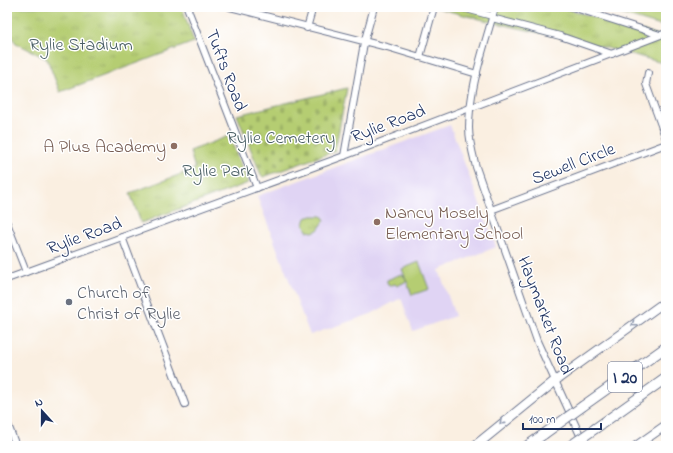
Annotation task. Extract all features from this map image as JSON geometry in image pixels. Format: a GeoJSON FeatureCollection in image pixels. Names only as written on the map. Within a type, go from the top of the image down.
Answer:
{"type":"FeatureCollection","features":[{"type":"Feature","properties":{"kind":"highway"},"geometry":{"type":"LineString","coordinates":[[638,368],[666,344]]}},
{"type":"Feature","properties":{"kind":"highway","name":"I 20"},"geometry":{"type":"LineString","coordinates":[[527,446],[666,348]]}},
{"type":"Feature","properties":{"kind":"highway","name":"I 20"},"geometry":{"type":"LineString","coordinates":[[570,446],[666,378]]}},
{"type":"Feature","properties":{"kind":"highway"},"geometry":{"type":"LineString","coordinates":[[475,446],[555,381]]}},
{"type":"Feature","properties":{"kind":"main road"},"geometry":{"type":"LineString","coordinates":[[555,381],[666,301]]}},
{"type":"Feature","properties":{"kind":"main road"},"geometry":{"type":"LineString","coordinates":[[636,446],[666,425]]}},
{"type":"Feature","properties":{"kind":"street","name":"Tufts Road"},"geometry":{"type":"LineString","coordinates":[[187,7],[257,188]]}},
{"type":"Feature","properties":{"kind":"street"},"geometry":{"type":"LineString","coordinates":[[230,7],[420,57],[477,74]]}},
{"type":"Feature","properties":{"kind":"street"},"geometry":{"type":"LineString","coordinates":[[307,28],[313,7]]}},
{"type":"Feature","properties":{"kind":"street"},"geometry":{"type":"LineString","coordinates":[[344,156],[364,43],[374,7]]}},
{"type":"Feature","properties":{"kind":"street"},"geometry":{"type":"LineString","coordinates":[[420,57],[434,7]]}},
{"type":"Feature","properties":{"kind":"street"},"geometry":{"type":"LineString","coordinates":[[459,7],[560,36],[612,54]]}},
{"type":"Feature","properties":{"kind":"street","name":"Haymarket Road"},"geometry":{"type":"LineString","coordinates":[[495,7],[477,74],[470,109],[469,129],[471,149],[537,341],[585,446]]}},
{"type":"Feature","properties":{"kind":"street"},"geometry":{"type":"LineString","coordinates":[[572,7],[663,34]]}},
{"type":"Feature","properties":{"kind":"street"},"geometry":{"type":"LineString","coordinates":[[591,7],[593,14]]}},
{"type":"Feature","properties":{"kind":"street","name":"Rylie Road"},"geometry":{"type":"LineString","coordinates":[[7,279],[470,109],[663,34]]}},
{"type":"Feature","properties":{"kind":"street"},"geometry":{"type":"LineString","coordinates":[[648,73],[646,84],[666,139]]}},
{"type":"Feature","properties":{"kind":"street","name":"Sewell Circle"},"geometry":{"type":"LineString","coordinates":[[491,210],[666,144]]}},
{"type":"Feature","properties":{"kind":"street"},"geometry":{"type":"LineString","coordinates":[[7,223],[26,272]]}},
{"type":"Feature","properties":{"kind":"street"},"geometry":{"type":"LineString","coordinates":[[122,237],[185,404]]}},
{"type":"Feature","properties":{"kind":"street"},"geometry":{"type":"LineString","coordinates":[[7,422],[16,446]]}},
{"type":"Feature","properties":{"kind":"shaded area","name":"Nancy Mosely Elementary School"},"geometry":{"type":"Polygon","coordinates":[[[450,125],[496,247],[439,270],[455,316],[413,331],[401,298],[371,314],[310,335],[257,196],[450,125]]]}},
{"type":"Feature","properties":{"kind":"green space","name":"Rylie Stadium"},"geometry":{"type":"Polygon","coordinates":[[[7,7],[182,7],[194,42],[60,92],[47,59],[16,43],[7,31],[7,7]]]}},
{"type":"Feature","properties":{"kind":"green space"},"geometry":{"type":"Polygon","coordinates":[[[434,7],[559,7],[666,37],[666,64],[609,48],[492,22],[434,7]]]}},
{"type":"Feature","properties":{"kind":"green space"},"geometry":{"type":"Polygon","coordinates":[[[597,7],[666,7],[666,24],[661,26],[597,7]]]}},
{"type":"Feature","properties":{"kind":"green space","name":"Rylie Cemetery"},"geometry":{"type":"Polygon","coordinates":[[[347,88],[335,151],[263,177],[237,115],[347,88]]]}},
{"type":"Feature","properties":{"kind":"green space","name":"Rylie Park"},"geometry":{"type":"Polygon","coordinates":[[[229,136],[248,183],[141,223],[130,193],[195,169],[190,151],[229,136]]]}},
{"type":"Feature","properties":{"kind":"green space"},"geometry":{"type":"Polygon","coordinates":[[[311,216],[322,216],[325,220],[318,230],[313,232],[307,231],[304,224],[306,218],[311,216]]]}},
{"type":"Feature","properties":{"kind":"green space"},"geometry":{"type":"Polygon","coordinates":[[[419,262],[429,289],[412,295],[402,269],[419,262]]]}},
{"type":"Feature","properties":{"kind":"green space"},"geometry":{"type":"Polygon","coordinates":[[[401,274],[407,281],[397,286],[395,284],[389,286],[387,284],[387,280],[401,274]]]}},
{"type":"Feature","properties":{"kind":"place","name":"A Plus Academy"},"geometry":{"type":"Point","coordinates":[174,146]}},
{"type":"Feature","properties":{"kind":"place","name":"Nancy Mosely Elementary School"},"geometry":{"type":"Point","coordinates":[377,222]}},
{"type":"Feature","properties":{"kind":"place","name":"Church of Christ of Rylie"},"geometry":{"type":"Point","coordinates":[69,302]}}]}
